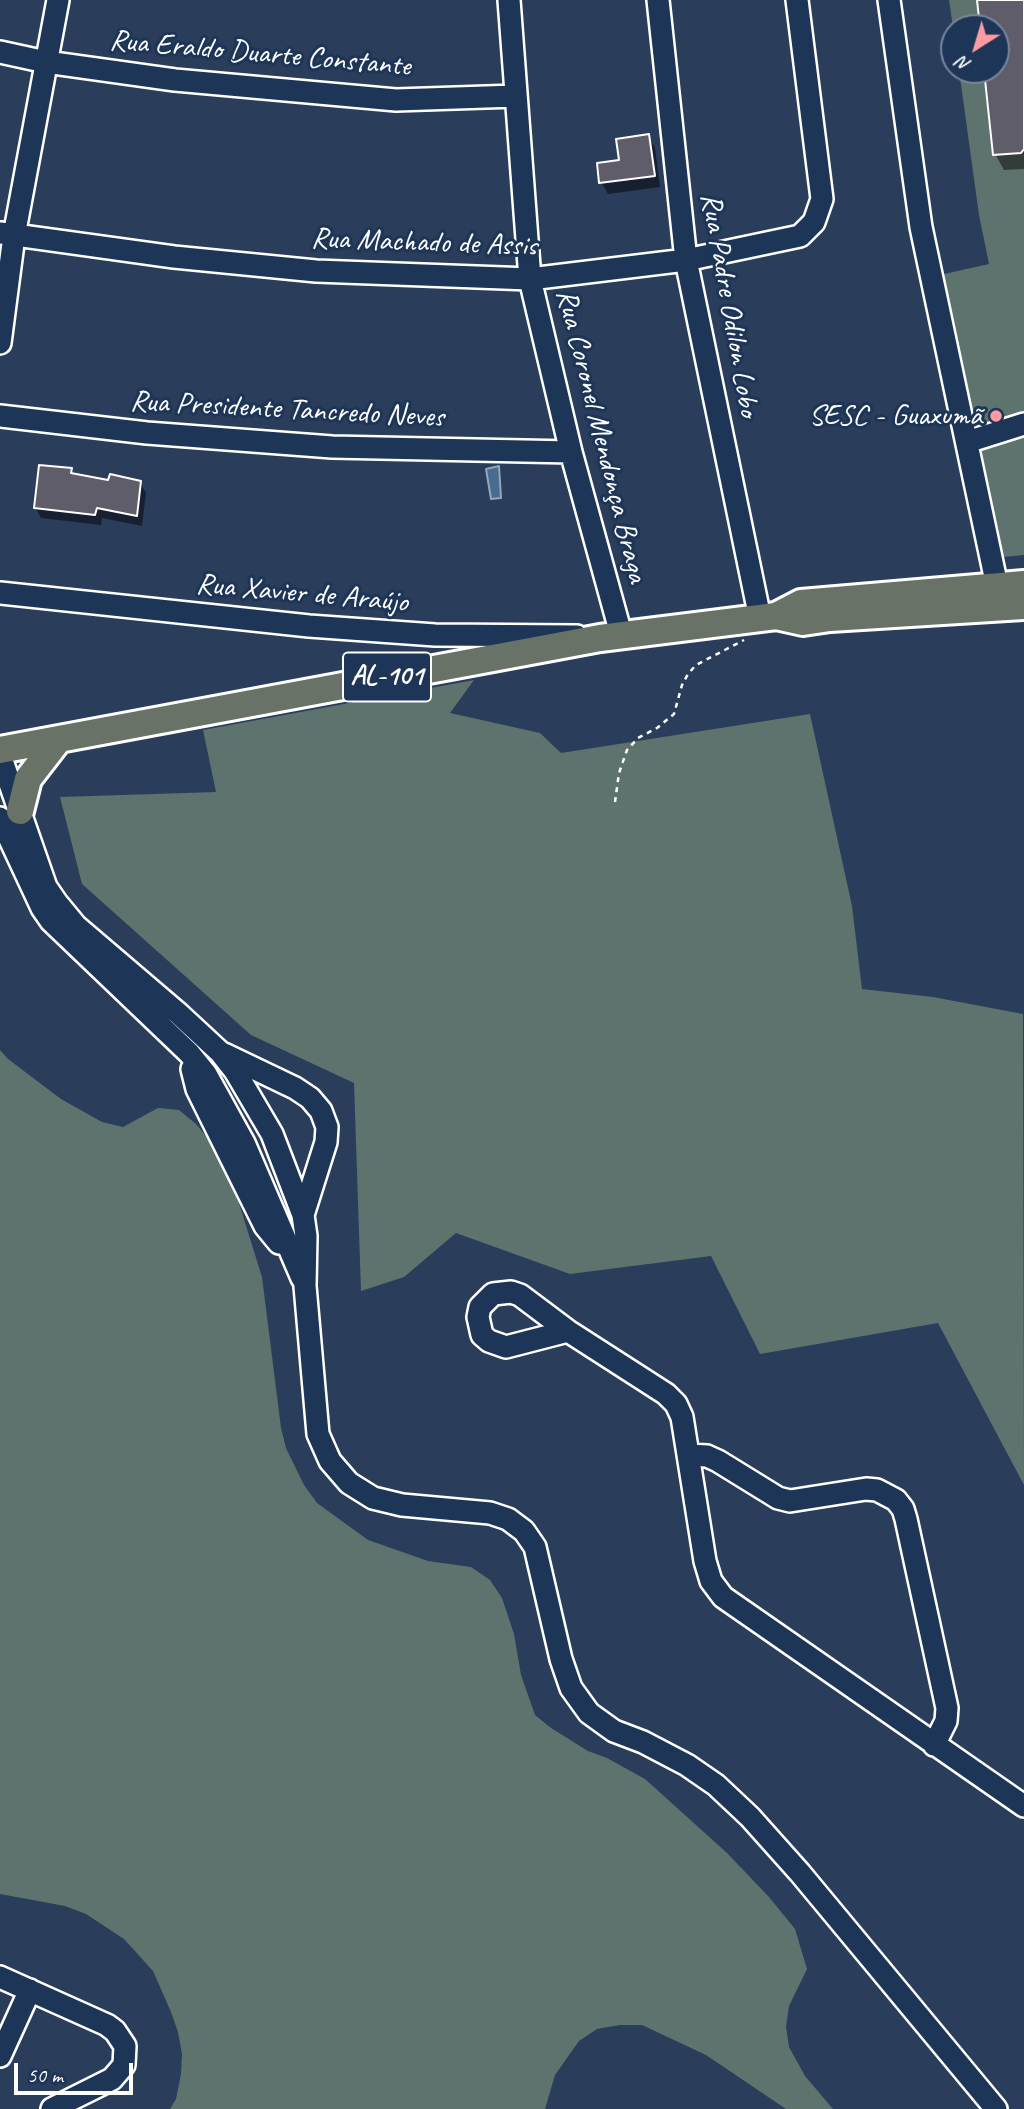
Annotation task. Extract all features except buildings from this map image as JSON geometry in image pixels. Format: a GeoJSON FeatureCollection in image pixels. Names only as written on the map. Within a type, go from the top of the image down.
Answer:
{"type":"FeatureCollection","features":[{"type":"Feature","properties":{"kind":"main road","name":"AL-101"},"geometry":{"type":"LineString","coordinates":[[768,617],[801,603],[1024,584]]}},
{"type":"Feature","properties":{"kind":"main road","name":"AL-101"},"geometry":{"type":"LineString","coordinates":[[0,750],[611,636],[768,617],[803,622],[830,618],[1024,607]]}},
{"type":"Feature","properties":{"kind":"main road"},"geometry":{"type":"LineString","coordinates":[[10,814],[28,779],[59,739]]}},
{"type":"Feature","properties":{"kind":"street"},"geometry":{"type":"LineString","coordinates":[[0,343],[7,234],[58,0]]}},
{"type":"Feature","properties":{"kind":"street","name":"Rua Coronel Mendonça Braga"},"geometry":{"type":"LineString","coordinates":[[509,0],[530,278],[611,636]]}},
{"type":"Feature","properties":{"kind":"street","name":"Rua Padre Odilon Lobo"},"geometry":{"type":"LineString","coordinates":[[658,0],[686,260],[768,617]]}},
{"type":"Feature","properties":{"kind":"street","name":"Rua Machado de Assis"},"geometry":{"type":"LineString","coordinates":[[7,234],[174,257],[316,271],[530,278],[686,260],[800,236],[814,222],[821,199],[797,0]]}},
{"type":"Feature","properties":{"kind":"street"},"geometry":{"type":"LineString","coordinates":[[888,0],[920,226],[997,586]]}},
{"type":"Feature","properties":{"kind":"street","name":"Rua Eraldo Duarte Constante"},"geometry":{"type":"LineString","coordinates":[[0,52],[46,62],[176,80],[396,100],[516,96]]}},
{"type":"Feature","properties":{"kind":"street","name":"Rua Presidente Tancredo Neves"},"geometry":{"type":"LineString","coordinates":[[0,416],[147,433],[332,447],[571,452]]}},
{"type":"Feature","properties":{"kind":"street"},"geometry":{"type":"LineString","coordinates":[[967,442],[1024,424]]}},
{"type":"Feature","properties":{"kind":"street","name":"Rua Xavier de Araújo"},"geometry":{"type":"LineString","coordinates":[[0,593],[309,626],[435,635],[611,636]]}},
{"type":"Feature","properties":{"kind":"street"},"geometry":{"type":"LineString","coordinates":[[0,755],[10,814],[42,908],[51,921],[189,1053],[206,1074],[244,1143],[305,1286]]}},
{"type":"Feature","properties":{"kind":"street"},"geometry":{"type":"LineString","coordinates":[[10,814],[57,904],[76,926],[219,1052],[235,1071],[272,1134],[303,1214],[306,1236],[305,1286],[318,1434],[330,1461],[349,1483],[373,1498],[402,1505],[490,1513],[508,1519],[524,1531],[535,1547],[561,1658],[571,1688],[589,1713],[614,1731],[643,1742],[687,1765],[716,1784],[750,1817],[800,1873],[996,2109]]}},
{"type":"Feature","properties":{"kind":"street"},"geometry":{"type":"LineString","coordinates":[[219,1052],[295,1088],[310,1098],[321,1111],[327,1127],[326,1142],[303,1214]]}},
{"type":"Feature","properties":{"kind":"street"},"geometry":{"type":"LineString","coordinates":[[568,1331],[666,1394],[676,1404],[682,1417],[705,1561],[711,1581],[723,1597],[1024,1806]]}},
{"type":"Feature","properties":{"kind":"street"},"geometry":{"type":"LineString","coordinates":[[689,1455],[707,1456],[718,1461],[778,1498],[790,1501],[866,1489],[887,1493],[896,1500],[906,1519],[947,1708],[942,1734],[934,1745]]}},
{"type":"Feature","properties":{"kind":"street"},"geometry":{"type":"LineString","coordinates":[[0,1977],[107,2025],[122,2038],[125,2046],[124,2065],[112,2080],[52,2109]]}},
{"type":"Feature","properties":{"kind":"street"},"geometry":{"type":"LineString","coordinates":[[0,2056],[30,1990]]}},
{"type":"Feature","properties":{"kind":"path"},"geometry":{"type":"LineString","coordinates":[[615,802],[619,773],[627,750],[638,738],[670,719],[678,705],[682,685],[696,664],[742,643],[768,617]]}},
{"type":"Feature","properties":{"kind":"green space","name":"SESC - Guaxumã"},"geometry":{"type":"Polygon","coordinates":[[[949,0],[1024,0],[1024,555],[1003,557],[935,276],[989,264],[979,215],[961,84],[1010,84],[1010,14],[951,14],[949,0]]]}},
{"type":"Feature","properties":{"kind":"green space"},"geometry":{"type":"Polygon","coordinates":[[[474,680],[450,713],[540,733],[561,753],[810,714],[852,906],[862,989],[933,997],[1023,1014],[1024,1485],[938,1323],[760,1354],[711,1256],[570,1274],[456,1233],[404,1277],[361,1291],[354,1083],[251,1035],[82,884],[60,797],[216,792],[203,730],[474,680]]]}},
{"type":"Feature","properties":{"kind":"green space"},"geometry":{"type":"Polygon","coordinates":[[[0,1050],[61,1099],[102,1122],[123,1127],[158,1108],[179,1110],[196,1124],[210,1141],[222,1160],[238,1200],[262,1277],[281,1428],[286,1448],[304,1485],[317,1503],[368,1540],[428,1561],[471,1567],[490,1580],[502,1598],[514,1634],[521,1675],[535,1715],[588,1751],[645,1779],[727,1853],[769,1897],[795,1929],[807,1969],[789,2006],[786,2027],[789,2047],[805,2076],[833,2109],[786,2109],[706,2055],[642,2025],[620,2025],[597,2029],[579,2041],[555,2075],[545,2109],[170,2109],[176,2099],[182,2054],[178,2032],[153,1971],[124,1939],[86,1914],[65,1906],[0,1894],[0,1050]]]}},
{"type":"Feature","properties":{"kind":"water"},"geometry":{"type":"Polygon","coordinates":[[[499,466],[501,498],[491,499],[486,469],[499,466]]]}},
{"type":"Feature","properties":{"kind":"place","name":"SESC - Guaxumã"},"geometry":{"type":"Point","coordinates":[996,416]}}]}
